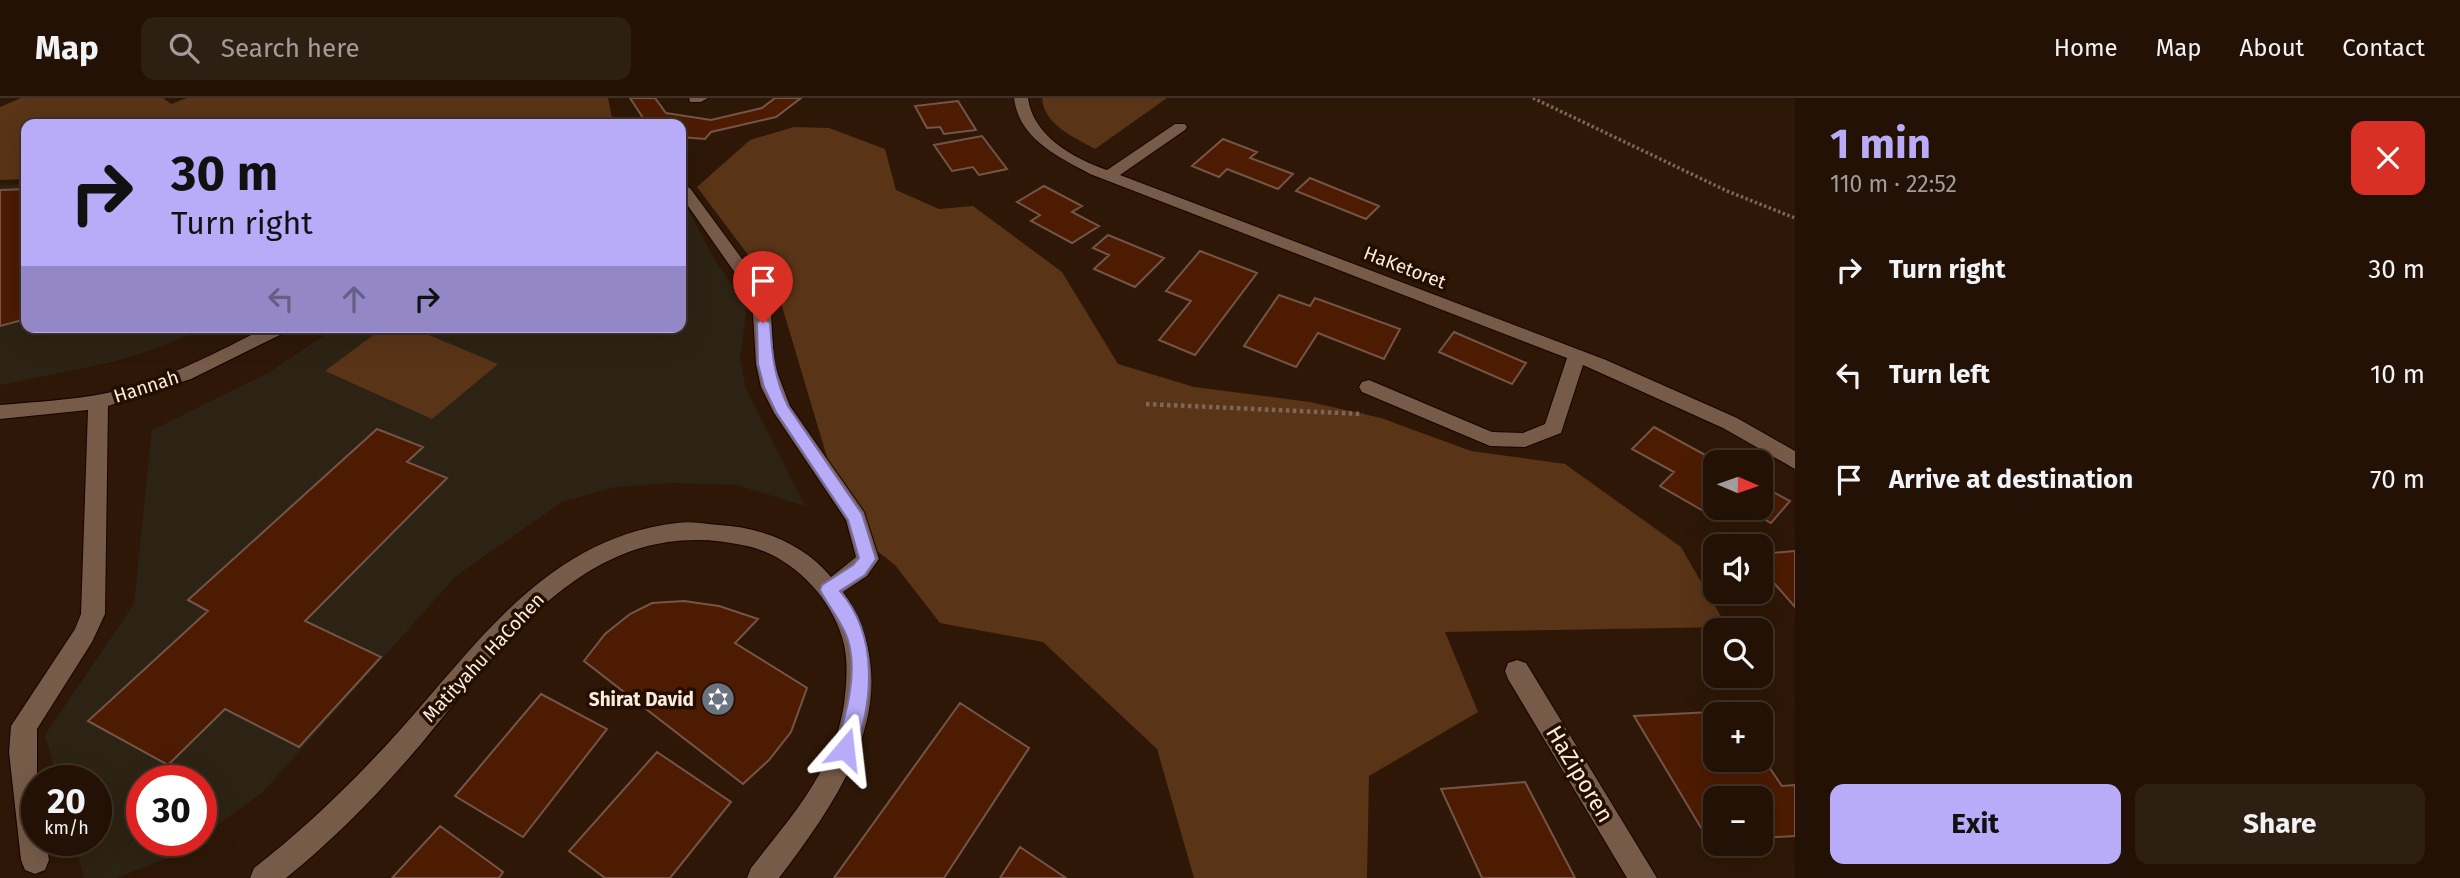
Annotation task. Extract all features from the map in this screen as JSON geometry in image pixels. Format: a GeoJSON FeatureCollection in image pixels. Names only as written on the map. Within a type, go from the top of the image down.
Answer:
{"type":"FeatureCollection","features":[{"type":"Feature","properties":{"kind":"street","name":"HaKetoret"},"geometry":{"type":"LineString","coordinates":[[1021,98],[1020,106],[1028,124],[1045,141],[1108,176],[1577,355],[1730,423],[1795,461]]}},
{"type":"Feature","properties":{"kind":"street"},"geometry":{"type":"LineString","coordinates":[[1108,176],[1180,127]]}},
{"type":"Feature","properties":{"kind":"street"},"geometry":{"type":"LineString","coordinates":[[686,192],[761,297],[765,364],[771,387],[781,408],[856,518],[868,559],[859,570],[828,590]]}},
{"type":"Feature","properties":{"kind":"street","name":"Hannah"},"geometry":{"type":"LineString","coordinates":[[0,412],[124,396],[178,376],[269,333]]}},
{"type":"Feature","properties":{"kind":"street"},"geometry":{"type":"LineString","coordinates":[[1369,387],[1490,439],[1525,440],[1554,428],[1577,355]]}},
{"type":"Feature","properties":{"kind":"street"},"geometry":{"type":"LineString","coordinates":[[35,860],[22,752],[24,726],[84,635],[93,614],[98,401]]}},
{"type":"Feature","properties":{"kind":"street","name":"Matityahu HaCohen"},"geometry":{"type":"LineString","coordinates":[[264,878],[337,816],[532,599],[573,568],[608,547],[643,537],[686,531],[721,532],[752,537],[791,552],[840,604],[857,639],[860,678],[853,723],[836,774],[761,878]]}},
{"type":"Feature","properties":{"kind":"street","name":"HaZiporen"},"geometry":{"type":"LineString","coordinates":[[1517,671],[1643,878]]}},
{"type":"Feature","properties":{"kind":"path"},"geometry":{"type":"LineString","coordinates":[[1533,98],[1727,191],[1795,218]]}},
{"type":"Feature","properties":{"kind":"path"},"geometry":{"type":"LineString","coordinates":[[1146,404],[1370,415]]}},
{"type":"Feature","properties":{"kind":"shaded area"},"geometry":{"type":"Polygon","coordinates":[[[21,98],[163,98],[171,104],[187,98],[608,98],[612,119],[21,119],[21,179],[0,180],[0,107],[21,98]]]}},
{"type":"Feature","properties":{"kind":"shaded area"},"geometry":{"type":"Polygon","coordinates":[[[1042,98],[1167,98],[1095,149],[1054,123],[1048,116],[1042,98]]]}},
{"type":"Feature","properties":{"kind":"shaded area"},"geometry":{"type":"Polygon","coordinates":[[[794,127],[829,128],[885,149],[896,190],[939,209],[973,206],[1062,272],[1118,364],[1194,387],[1310,402],[1381,418],[1471,451],[1565,464],[1681,547],[1703,585],[1703,604],[1714,604],[1722,618],[1703,618],[1703,627],[1445,632],[1478,712],[1369,776],[1367,878],[1194,878],[1157,749],[1043,642],[940,623],[895,565],[848,528],[779,296],[697,187],[750,140],[794,127]]]}},
{"type":"Feature","properties":{"kind":"shaded area"},"geometry":{"type":"Polygon","coordinates":[[[21,184],[21,333],[193,333],[161,347],[112,362],[0,385],[0,185],[21,184]]]}},
{"type":"Feature","properties":{"kind":"shaded area"},"geometry":{"type":"Polygon","coordinates":[[[686,206],[713,257],[747,307],[740,358],[746,389],[805,506],[737,485],[670,483],[616,487],[562,502],[456,576],[263,792],[217,825],[217,765],[126,765],[126,856],[173,856],[116,878],[84,878],[78,856],[112,856],[112,765],[53,765],[45,735],[134,604],[152,430],[268,373],[328,333],[686,333],[686,206]]]}},
{"type":"Feature","properties":{"kind":"shaded area"},"geometry":{"type":"Polygon","coordinates":[[[376,333],[424,333],[498,364],[432,419],[325,371],[376,333]]]}},
{"type":"Feature","properties":{"kind":"building"},"geometry":{"type":"Polygon","coordinates":[[[630,98],[655,98],[666,113],[711,120],[762,108],[775,98],[801,98],[776,117],[711,132],[705,139],[686,137],[686,119],[644,119],[630,98]]]}},
{"type":"Feature","properties":{"kind":"building"},"geometry":{"type":"Polygon","coordinates":[[[958,101],[976,130],[944,134],[940,127],[927,128],[915,106],[958,101]]]}},
{"type":"Feature","properties":{"kind":"building"},"geometry":{"type":"Polygon","coordinates":[[[982,136],[1007,169],[979,175],[973,167],[952,171],[934,145],[982,136]]]}},
{"type":"Feature","properties":{"kind":"building"},"geometry":{"type":"Polygon","coordinates":[[[1223,139],[1257,152],[1250,158],[1293,174],[1278,189],[1227,169],[1219,177],[1192,166],[1223,139]]]}},
{"type":"Feature","properties":{"kind":"building"},"geometry":{"type":"Polygon","coordinates":[[[1310,178],[1379,206],[1366,219],[1296,191],[1310,178]]]}},
{"type":"Feature","properties":{"kind":"building"},"geometry":{"type":"Polygon","coordinates":[[[1044,186],[1082,206],[1072,212],[1099,226],[1072,243],[1031,221],[1040,215],[1017,202],[1044,186]]]}},
{"type":"Feature","properties":{"kind":"building"},"geometry":{"type":"Polygon","coordinates":[[[21,189],[21,320],[0,326],[0,190],[21,189]]]}},
{"type":"Feature","properties":{"kind":"building"},"geometry":{"type":"Polygon","coordinates":[[[1108,235],[1164,258],[1135,287],[1094,269],[1109,255],[1093,248],[1108,235]]]}},
{"type":"Feature","properties":{"kind":"building"},"geometry":{"type":"Polygon","coordinates":[[[1200,251],[1257,273],[1195,355],[1159,340],[1191,301],[1166,291],[1200,251]]]}},
{"type":"Feature","properties":{"kind":"building"},"geometry":{"type":"Polygon","coordinates":[[[1279,295],[1310,306],[1315,298],[1400,329],[1384,359],[1318,333],[1296,367],[1244,346],[1279,295]]]}},
{"type":"Feature","properties":{"kind":"building"},"geometry":{"type":"Polygon","coordinates":[[[1454,332],[1526,363],[1512,384],[1439,352],[1454,332]]]}},
{"type":"Feature","properties":{"kind":"building"},"geometry":{"type":"Polygon","coordinates":[[[1654,427],[1703,454],[1703,511],[1660,486],[1674,472],[1632,449],[1654,427]]]}},
{"type":"Feature","properties":{"kind":"building"},"geometry":{"type":"Polygon","coordinates":[[[377,429],[423,447],[407,462],[447,478],[305,621],[381,657],[299,747],[225,709],[168,765],[88,721],[208,611],[188,600],[377,429]]]}},
{"type":"Feature","properties":{"kind":"building"},"geometry":{"type":"Polygon","coordinates":[[[1773,492],[1790,501],[1771,523],[1766,520],[1773,520],[1773,492]]]}},
{"type":"Feature","properties":{"kind":"building"},"geometry":{"type":"Polygon","coordinates":[[[1795,551],[1795,607],[1773,582],[1773,553],[1795,551]]]}},
{"type":"Feature","properties":{"kind":"building","name":"Shirat David"},"geometry":{"type":"Polygon","coordinates":[[[684,601],[719,606],[758,619],[735,643],[807,688],[791,732],[769,760],[743,784],[584,661],[605,634],[630,614],[652,603],[684,601]]]}},
{"type":"Feature","properties":{"kind":"building"},"geometry":{"type":"Polygon","coordinates":[[[541,694],[607,729],[523,837],[455,796],[541,694]]]}},
{"type":"Feature","properties":{"kind":"building"},"geometry":{"type":"Polygon","coordinates":[[[960,703],[1029,748],[944,878],[834,878],[960,703]]]}},
{"type":"Feature","properties":{"kind":"building"},"geometry":{"type":"Polygon","coordinates":[[[1703,712],[1703,772],[1772,772],[1782,786],[1795,785],[1795,836],[1773,837],[1773,786],[1703,786],[1703,831],[1634,716],[1703,712]]]}},
{"type":"Feature","properties":{"kind":"building"},"geometry":{"type":"Polygon","coordinates":[[[657,752],[731,802],[670,878],[605,878],[569,851],[657,752]]]}},
{"type":"Feature","properties":{"kind":"building"},"geometry":{"type":"Polygon","coordinates":[[[1525,782],[1575,878],[1482,878],[1441,789],[1525,782]]]}},
{"type":"Feature","properties":{"kind":"building"},"geometry":{"type":"Polygon","coordinates":[[[440,826],[503,872],[499,878],[392,878],[440,826]]]}},
{"type":"Feature","properties":{"kind":"building"},"geometry":{"type":"Polygon","coordinates":[[[1020,847],[1066,878],[1000,878],[1020,847]]]}},
{"type":"Feature","properties":{"kind":"place","name":"Shirat David"},"geometry":{"type":"Point","coordinates":[718,699]}},
{"type":"Feature","properties":{"kind":"route"},"geometry":{"type":"LineString","coordinates":[[763,323],[765,364],[771,387],[781,408],[856,518],[868,559],[859,570],[828,590],[840,604],[857,639],[860,678],[853,723],[845,749]]}}]}
